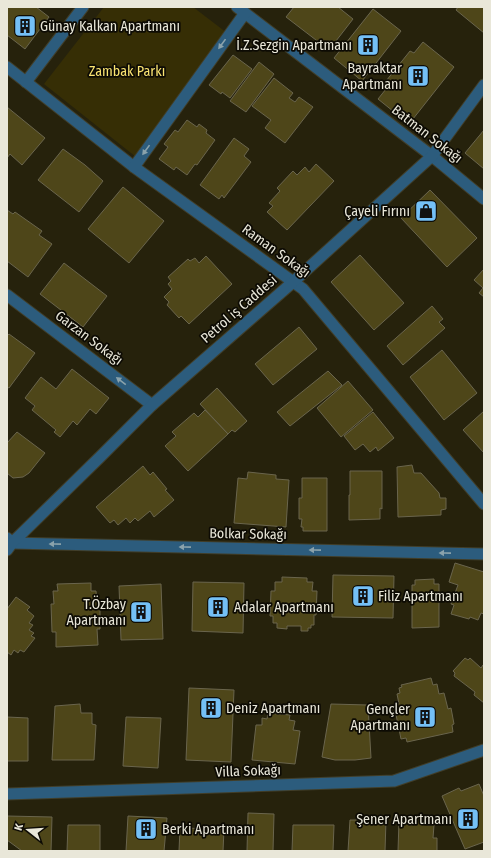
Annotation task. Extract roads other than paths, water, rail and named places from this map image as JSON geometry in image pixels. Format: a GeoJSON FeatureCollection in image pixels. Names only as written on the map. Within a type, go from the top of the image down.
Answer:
{"type":"FeatureCollection","features":[{"type":"Feature","properties":{"kind":"street"},"geometry":{"type":"LineString","coordinates":[[26,82],[83,7]]}},
{"type":"Feature","properties":{"kind":"street"},"geometry":{"type":"LineString","coordinates":[[134,167],[241,10]]}},
{"type":"Feature","properties":{"kind":"street","name":"Batman Sokağı"},"geometry":{"type":"LineString","coordinates":[[241,10],[432,156],[484,199]]}},
{"type":"Feature","properties":{"kind":"street","name":"Raman Sokağı"},"geometry":{"type":"LineString","coordinates":[[7,68],[134,167],[303,289],[484,504]]}},
{"type":"Feature","properties":{"kind":"street","name":"Petrol iş Caddesi"},"geometry":{"type":"LineString","coordinates":[[9,544],[100,458],[152,405],[293,282],[432,156],[484,85]]}},
{"type":"Feature","properties":{"kind":"street","name":"Garzan Sokağı"},"geometry":{"type":"LineString","coordinates":[[7,295],[152,405]]}},
{"type":"Feature","properties":{"kind":"street","name":"Bolkar Sokağı"},"geometry":{"type":"LineString","coordinates":[[9,544],[484,554]]}},
{"type":"Feature","properties":{"kind":"street","name":"Villa Sokağı"},"geometry":{"type":"LineString","coordinates":[[7,794],[394,781],[484,750]]}},
{"type":"Feature","properties":{"kind":"place","name":"Günay Kalkan Apartmanı"},"geometry":{"type":"Point","coordinates":[25,26]}},
{"type":"Feature","properties":{"kind":"place","name":"İ.Z.Sezgin Apartmanı"},"geometry":{"type":"Point","coordinates":[368,45]}},
{"type":"Feature","properties":{"kind":"place","name":"Bayraktar Apartmanı"},"geometry":{"type":"Point","coordinates":[418,76]}},
{"type":"Feature","properties":{"kind":"place","name":"Çayeli Fırını"},"geometry":{"type":"Point","coordinates":[426,211]}},
{"type":"Feature","properties":{"kind":"place","name":"Filiz Apartmanı"},"geometry":{"type":"Point","coordinates":[363,596]}},
{"type":"Feature","properties":{"kind":"place","name":"Adalar Apartmanı"},"geometry":{"type":"Point","coordinates":[218,607]}},
{"type":"Feature","properties":{"kind":"place","name":"T.Özbay Apartmanı"},"geometry":{"type":"Point","coordinates":[141,612]}},
{"type":"Feature","properties":{"kind":"place","name":"Deniz Apartmanı"},"geometry":{"type":"Point","coordinates":[211,708]}},
{"type":"Feature","properties":{"kind":"place","name":"Gençler Apartmanı"},"geometry":{"type":"Point","coordinates":[425,717]}},
{"type":"Feature","properties":{"kind":"place","name":"Şener Apartmanı"},"geometry":{"type":"Point","coordinates":[468,819]}},
{"type":"Feature","properties":{"kind":"place","name":"Berki Apartmanı"},"geometry":{"type":"Point","coordinates":[146,829]}},
{"type":"Feature","properties":{"kind":"park label","name":"Zambak Parkı"},"geometry":{"type":"Point","coordinates":[127,71]}}]}
